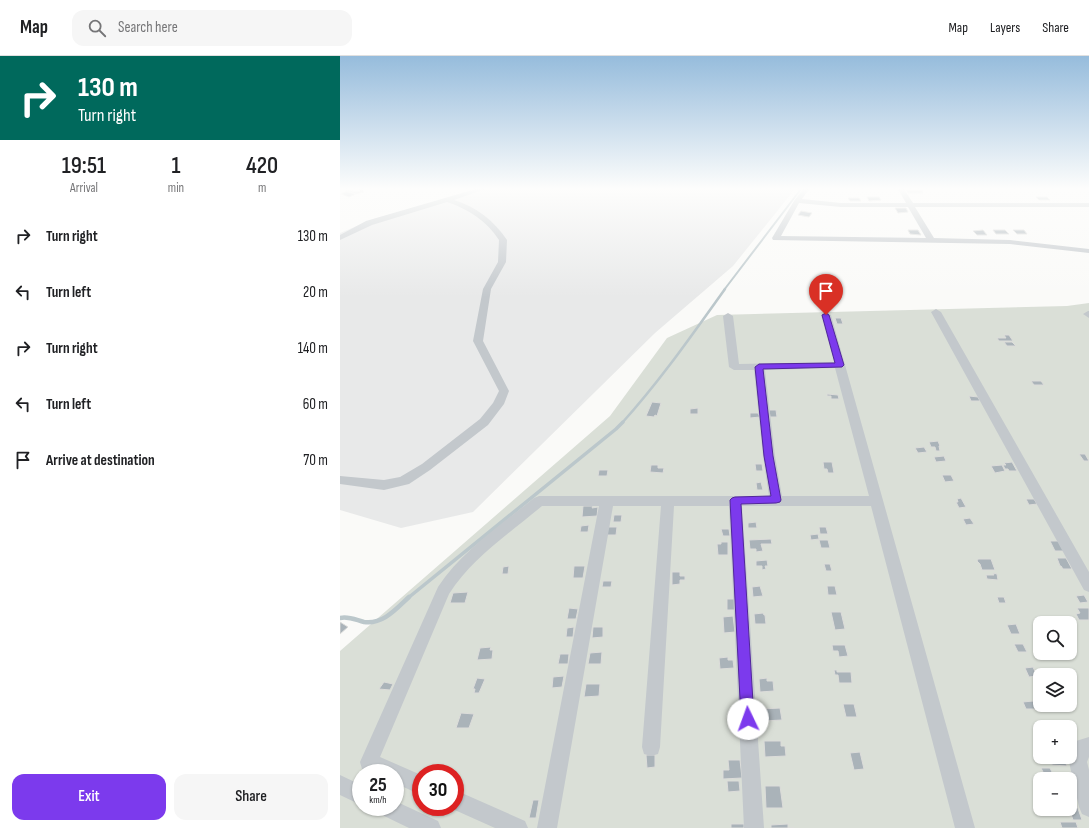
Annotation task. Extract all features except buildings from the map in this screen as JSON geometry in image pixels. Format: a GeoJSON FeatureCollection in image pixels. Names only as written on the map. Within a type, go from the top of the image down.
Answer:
{"type":"FeatureCollection","features":[{"type":"Feature","properties":{"kind":"street"},"geometry":{"type":"LineString","coordinates":[[340,238],[365,225]]}},
{"type":"Feature","properties":{"kind":"street"},"geometry":{"type":"LineString","coordinates":[[340,480],[384,485],[404,481],[426,467],[484,422],[498,404],[504,391],[478,341],[487,289],[502,262],[503,240],[492,225]]}},
{"type":"Feature","properties":{"kind":"street"},"geometry":{"type":"LineString","coordinates":[[784,225],[776,238],[1014,242],[1089,251]]}},
{"type":"Feature","properties":{"kind":"street"},"geometry":{"type":"LineString","coordinates":[[922,225],[931,240]]}},
{"type":"Feature","properties":{"kind":"street"},"geometry":{"type":"LineString","coordinates":[[936,312],[1089,586]]}},
{"type":"Feature","properties":{"kind":"street"},"geometry":{"type":"LineString","coordinates":[[826,315],[965,828]]}},
{"type":"Feature","properties":{"kind":"street"},"geometry":{"type":"LineString","coordinates":[[728,316],[734,367],[840,365]]}},
{"type":"Feature","properties":{"kind":"street"},"geometry":{"type":"LineString","coordinates":[[759,367],[769,456],[776,500]]}},
{"type":"Feature","properties":{"kind":"street"},"geometry":{"type":"LineString","coordinates":[[651,747],[668,500]]}},
{"type":"Feature","properties":{"kind":"street"},"geometry":{"type":"LineString","coordinates":[[735,500],[754,828]]}},
{"type":"Feature","properties":{"kind":"street"},"geometry":{"type":"LineString","coordinates":[[374,764],[369,762],[444,591],[454,574],[468,560],[539,501],[876,501]]}},
{"type":"Feature","properties":{"kind":"street"},"geometry":{"type":"LineString","coordinates":[[547,828],[607,501]]}},
{"type":"Feature","properties":{"kind":"street"},"geometry":{"type":"LineString","coordinates":[[1089,746],[1083,748],[1078,762],[1089,807]]}},
{"type":"Feature","properties":{"kind":"street"},"geometry":{"type":"LineString","coordinates":[[340,785],[352,791]]}},
{"type":"Feature","properties":{"kind":"street"},"geometry":{"type":"LineString","coordinates":[[464,804],[518,828]]}},
{"type":"Feature","properties":{"kind":"street"},"geometry":{"type":"LineString","coordinates":[[404,815],[431,828]]}},
{"type":"Feature","properties":{"kind":"shaded area"},"geometry":{"type":"Polygon","coordinates":[[[359,225],[766,225],[733,266],[655,333],[473,512],[401,528],[340,510],[340,233],[359,225]]]}},
{"type":"Feature","properties":{"kind":"shaded area"},"geometry":{"type":"Polygon","coordinates":[[[1089,303],[1089,828],[340,828],[340,651],[610,416],[667,338],[717,315],[1067,306],[1089,303]]]}},
{"type":"Feature","properties":{"kind":"waterway"},"geometry":{"type":"LineString","coordinates":[[724,290],[774,225]]}},
{"type":"Feature","properties":{"kind":"waterway"},"geometry":{"type":"LineString","coordinates":[[622,423],[663,374],[725,289]]}},
{"type":"Feature","properties":{"kind":"waterway"},"geometry":{"type":"LineString","coordinates":[[408,598],[622,423]]}},
{"type":"Feature","properties":{"kind":"waterway"},"geometry":{"type":"LineString","coordinates":[[340,618],[349,618],[364,622],[377,621],[389,615],[409,597]]}},
{"type":"Feature","properties":{"kind":"route"},"geometry":{"type":"LineString","coordinates":[[748,719],[735,500],[776,500],[769,456],[759,367],[840,365],[826,315]]}}]}
